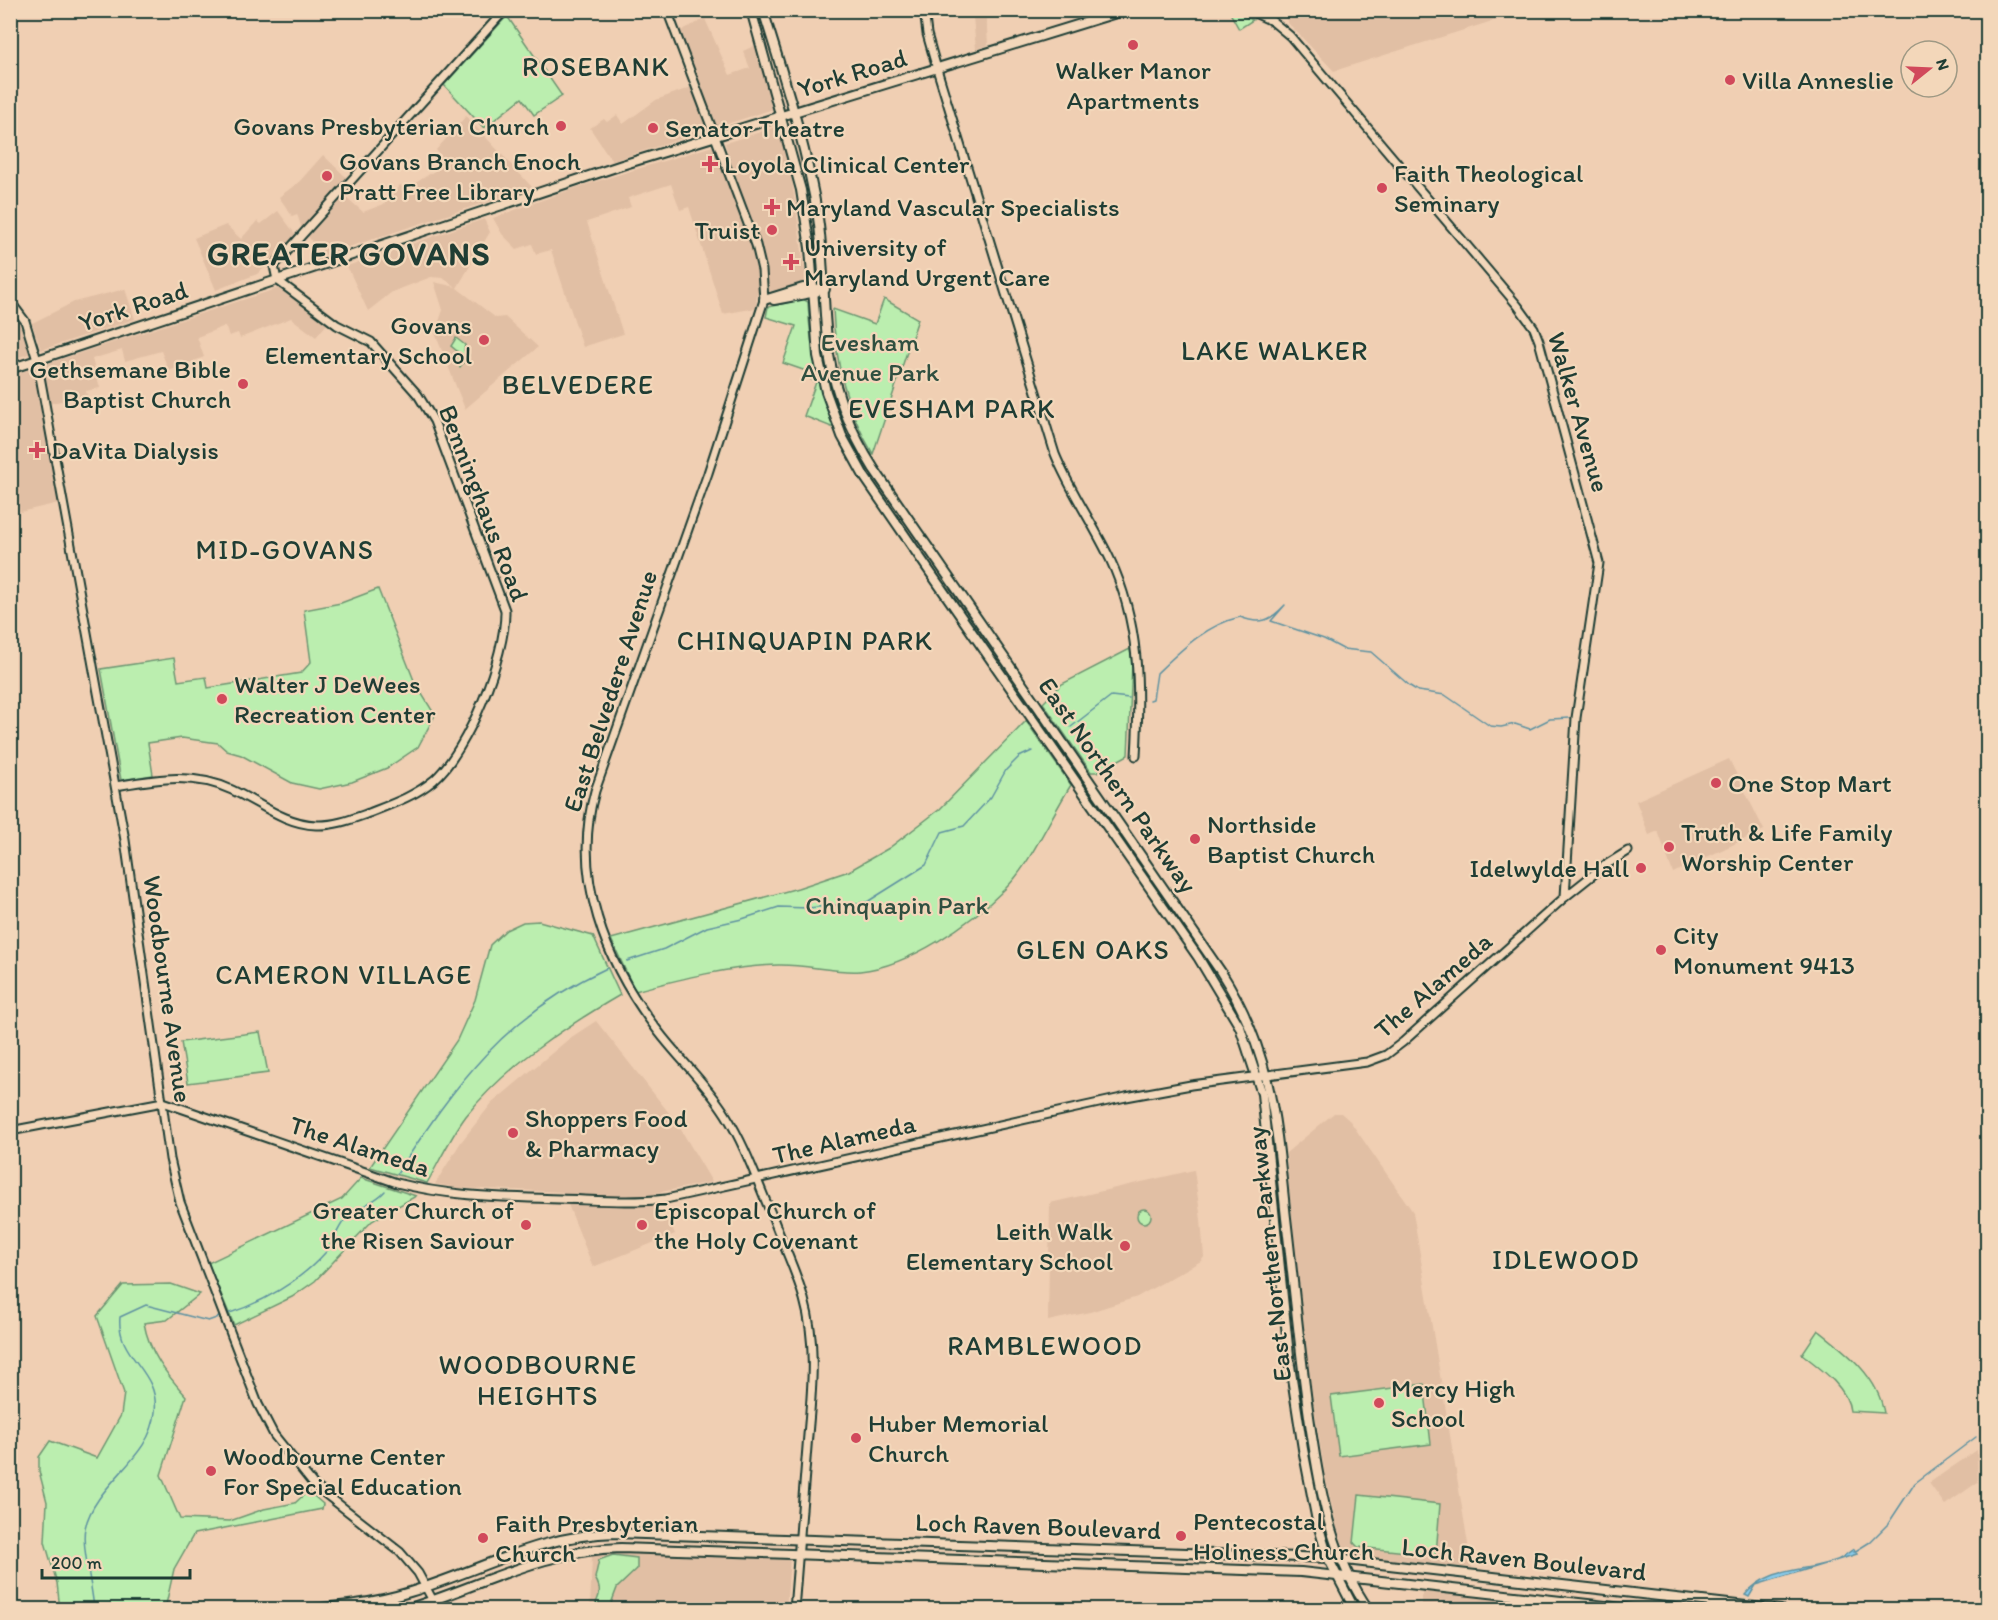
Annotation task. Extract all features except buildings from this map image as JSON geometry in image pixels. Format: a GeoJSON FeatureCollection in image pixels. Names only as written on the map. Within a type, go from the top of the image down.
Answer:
{"type":"FeatureCollection","features":[{"type":"Feature","properties":{"kind":"main road","name":"East Northern Parkway"},"geometry":{"type":"LineString","coordinates":[[751,10],[782,116],[804,210],[822,375],[836,420],[852,455],[1218,987],[1245,1041],[1257,1076],[1265,1116],[1296,1407],[1312,1497],[1328,1558],[1354,1610]]}},
{"type":"Feature","properties":{"kind":"main road","name":"East Northern Parkway"},"geometry":{"type":"LineString","coordinates":[[763,10],[812,188],[825,289],[827,335],[832,372],[846,416],[861,449],[1225,978],[1247,1018],[1268,1075],[1277,1128],[1300,1364],[1322,1493],[1341,1560],[1348,1577],[1369,1610]]}},
{"type":"Feature","properties":{"kind":"main road","name":"York Road"},"geometry":{"type":"LineString","coordinates":[[10,369],[715,136],[1126,10]]}},
{"type":"Feature","properties":{"kind":"main road"},"geometry":{"type":"LineString","coordinates":[[764,300],[813,289],[825,289]]}},
{"type":"Feature","properties":{"kind":"main road","name":"Loch Raven Boulevard"},"geometry":{"type":"LineString","coordinates":[[302,1610],[356,1607],[426,1587],[513,1552],[582,1535],[616,1533],[1328,1558],[1781,1610]]}},
{"type":"Feature","properties":{"kind":"main road","name":"Loch Raven Boulevard"},"geometry":{"type":"LineString","coordinates":[[403,1610],[529,1563],[582,1550],[648,1549],[1336,1575],[1641,1610]]}},
{"type":"Feature","properties":{"kind":"street"},"geometry":{"type":"LineString","coordinates":[[277,280],[274,266],[505,10]]}},
{"type":"Feature","properties":{"kind":"street","name":"East Belvedere Avenue"},"geometry":{"type":"LineString","coordinates":[[667,10],[758,253],[764,300],[708,473],[595,791],[586,828],[585,849],[595,910],[619,971],[658,1031],[722,1108],[744,1149],[801,1289],[811,1330],[813,1378],[794,1610]]}},
{"type":"Feature","properties":{"kind":"street"},"geometry":{"type":"LineString","coordinates":[[924,10],[927,34],[936,69],[1055,454],[1075,497],[1111,560],[1128,609],[1138,658],[1136,756]]}},
{"type":"Feature","properties":{"kind":"street","name":"Walker Avenue"},"geometry":{"type":"LineString","coordinates":[[1248,10],[1272,21],[1290,36],[1518,306],[1534,328],[1539,341],[1599,563],[1576,718],[1565,897]]}},
{"type":"Feature","properties":{"kind":"street","name":"Benninghaus Road"},"geometry":{"type":"LineString","coordinates":[[116,786],[161,778],[196,778],[227,787],[298,823],[317,825],[341,823],[406,798],[434,780],[451,760],[483,700],[503,639],[504,604],[434,422],[423,402],[371,342],[337,325],[277,280]]}},
{"type":"Feature","properties":{"kind":"street","name":"Woodbourne Avenue"},"geometry":{"type":"LineString","coordinates":[[10,301],[25,321],[38,360],[116,786],[177,1191],[258,1404],[274,1435],[300,1470],[325,1495],[386,1538],[410,1563],[438,1610]]}},
{"type":"Feature","properties":{"kind":"street","name":"The Alameda"},"geometry":{"type":"LineString","coordinates":[[10,1131],[163,1102],[397,1183],[443,1194],[645,1201],[757,1181],[1126,1097],[1257,1076],[1367,1062],[1386,1055],[1565,897],[1626,852]]}},
{"type":"Feature","properties":{"kind":"shaded area"},"geometry":{"type":"Polygon","coordinates":[[[1504,10],[1505,17],[1334,71],[1288,23],[1282,11],[1504,10]]]}},
{"type":"Feature","properties":{"kind":"shaded area"},"geometry":{"type":"Polygon","coordinates":[[[964,11],[986,11],[988,45],[976,49],[973,17],[964,17],[964,11]]]}},
{"type":"Feature","properties":{"kind":"shaded area"},"geometry":{"type":"Polygon","coordinates":[[[705,19],[730,75],[750,68],[743,51],[756,45],[773,109],[612,161],[590,128],[604,119],[607,122],[617,115],[623,124],[656,100],[700,84],[680,31],[705,19]]]}},
{"type":"Feature","properties":{"kind":"shaded area"},"geometry":{"type":"Polygon","coordinates":[[[466,116],[532,187],[321,256],[308,236],[345,196],[363,212],[384,204],[400,185],[406,189],[447,163],[436,150],[466,116]]]}},
{"type":"Feature","properties":{"kind":"shaded area"},"geometry":{"type":"Polygon","coordinates":[[[777,127],[781,131],[792,180],[806,280],[802,284],[757,294],[756,308],[723,314],[689,207],[680,210],[671,184],[628,198],[631,207],[587,222],[623,334],[583,347],[551,250],[536,254],[532,244],[517,249],[502,234],[493,218],[578,187],[713,146],[722,170],[732,167],[725,143],[777,127]]]}},
{"type":"Feature","properties":{"kind":"shaded area"},"geometry":{"type":"Polygon","coordinates":[[[323,155],[348,179],[302,229],[297,214],[292,216],[279,197],[299,182],[323,155]]]}},
{"type":"Feature","properties":{"kind":"shaded area"},"geometry":{"type":"Polygon","coordinates":[[[278,211],[296,235],[274,260],[257,274],[216,290],[194,238],[226,225],[241,239],[257,221],[261,224],[278,211]]]}},
{"type":"Feature","properties":{"kind":"shaded area"},"geometry":{"type":"Polygon","coordinates":[[[484,219],[490,232],[457,288],[496,318],[505,317],[538,347],[465,409],[435,333],[443,310],[434,282],[456,287],[443,278],[431,277],[392,292],[368,311],[347,266],[484,219]]]}},
{"type":"Feature","properties":{"kind":"shaded area"},"geometry":{"type":"Polygon","coordinates":[[[279,288],[327,324],[316,337],[291,318],[240,338],[238,333],[229,336],[225,326],[197,337],[204,357],[169,371],[161,351],[125,361],[122,350],[92,359],[100,388],[86,391],[87,396],[46,404],[63,502],[20,512],[11,456],[10,376],[279,288]]]}},
{"type":"Feature","properties":{"kind":"shaded area"},"geometry":{"type":"Polygon","coordinates":[[[125,289],[135,319],[41,350],[32,323],[74,302],[125,289]]]}},
{"type":"Feature","properties":{"kind":"shaded area"},"geometry":{"type":"Polygon","coordinates":[[[15,313],[31,353],[11,360],[11,314],[15,313]]]}},
{"type":"Feature","properties":{"kind":"shaded area"},"geometry":{"type":"Polygon","coordinates":[[[1729,759],[1764,830],[1673,873],[1658,831],[1649,835],[1636,801],[1729,759]]]}},
{"type":"Feature","properties":{"kind":"shaded area"},"geometry":{"type":"Polygon","coordinates":[[[596,1021],[677,1123],[712,1182],[656,1193],[675,1234],[593,1267],[563,1192],[459,1188],[435,1184],[461,1142],[492,1103],[570,1038],[596,1021]]]}},
{"type":"Feature","properties":{"kind":"shaded area","name":"Mercy High School"},"geometry":{"type":"Polygon","coordinates":[[[1334,1113],[1341,1113],[1350,1121],[1413,1212],[1472,1568],[1351,1555],[1344,1548],[1337,1527],[1325,1476],[1302,1329],[1286,1153],[1334,1113]]]}},
{"type":"Feature","properties":{"kind":"shaded area","name":"Leith Walk Elementary School"},"geometry":{"type":"Polygon","coordinates":[[[1194,1170],[1204,1257],[1201,1261],[1137,1297],[1090,1312],[1048,1321],[1050,1203],[1194,1170]]]}},
{"type":"Feature","properties":{"kind":"shaded area"},"geometry":{"type":"Polygon","coordinates":[[[1977,1450],[1978,1482],[1945,1505],[1929,1483],[1977,1450]]]}},
{"type":"Feature","properties":{"kind":"shaded area"},"geometry":{"type":"Polygon","coordinates":[[[618,1553],[790,1558],[786,1609],[590,1610],[592,1555],[618,1553]]]}},
{"type":"Feature","properties":{"kind":"shaded area"},"geometry":{"type":"Polygon","coordinates":[[[1422,1591],[1521,1603],[1520,1609],[1422,1609],[1422,1591]]]}},
{"type":"Feature","properties":{"kind":"green space"},"geometry":{"type":"Polygon","coordinates":[[[1229,11],[1232,11],[1253,20],[1239,29],[1229,11]]]}},
{"type":"Feature","properties":{"kind":"green space"},"geometry":{"type":"Polygon","coordinates":[[[507,16],[562,96],[534,115],[522,98],[484,128],[444,85],[507,16]]]}},
{"type":"Feature","properties":{"kind":"green space","name":"Evesham Avenue Park"},"geometry":{"type":"Polygon","coordinates":[[[803,299],[808,302],[815,366],[834,428],[804,416],[816,382],[810,379],[812,373],[783,363],[796,326],[766,317],[768,307],[803,299]]]}},
{"type":"Feature","properties":{"kind":"green space","name":"Evesham Avenue Park"},"geometry":{"type":"Polygon","coordinates":[[[884,299],[918,319],[873,454],[856,420],[844,385],[836,348],[833,309],[875,324],[884,299]]]}},
{"type":"Feature","properties":{"kind":"green space"},"geometry":{"type":"Polygon","coordinates":[[[456,338],[465,345],[464,350],[469,355],[460,367],[456,364],[457,351],[451,346],[456,338]]]}},
{"type":"Feature","properties":{"kind":"green space"},"geometry":{"type":"Polygon","coordinates":[[[378,589],[415,683],[435,715],[418,747],[387,768],[352,782],[319,789],[292,783],[241,755],[227,751],[218,743],[182,738],[148,743],[153,775],[121,780],[101,669],[174,658],[178,681],[206,677],[208,688],[301,673],[311,662],[304,610],[341,603],[378,589]]]}},
{"type":"Feature","properties":{"kind":"green space"},"geometry":{"type":"Polygon","coordinates":[[[1130,649],[1132,664],[1128,755],[1097,772],[1091,772],[1043,703],[1062,684],[1130,649]]]}},
{"type":"Feature","properties":{"kind":"green space","name":"Chinquapin Park"},"geometry":{"type":"Polygon","coordinates":[[[1026,721],[1071,785],[1032,854],[1014,879],[991,902],[957,929],[899,961],[860,971],[788,965],[760,966],[706,974],[635,991],[611,939],[798,888],[849,871],[889,848],[940,809],[1026,721]]]}},
{"type":"Feature","properties":{"kind":"green space"},"geometry":{"type":"Polygon","coordinates":[[[539,921],[593,936],[620,995],[558,1034],[499,1080],[466,1116],[427,1183],[370,1167],[457,1040],[475,1000],[490,945],[506,930],[523,922],[539,921]]]}},
{"type":"Feature","properties":{"kind":"green space"},"geometry":{"type":"Polygon","coordinates":[[[260,1032],[268,1073],[188,1083],[181,1042],[260,1032]]]}},
{"type":"Feature","properties":{"kind":"green space"},"geometry":{"type":"Polygon","coordinates":[[[361,1178],[416,1196],[372,1221],[315,1281],[292,1297],[234,1325],[208,1263],[342,1199],[361,1178]]]}},
{"type":"Feature","properties":{"kind":"green space"},"geometry":{"type":"Polygon","coordinates":[[[1144,1209],[1149,1211],[1151,1216],[1149,1221],[1144,1223],[1139,1221],[1137,1216],[1139,1211],[1144,1209]]]}},
{"type":"Feature","properties":{"kind":"green space"},"geometry":{"type":"Polygon","coordinates":[[[171,1284],[200,1294],[167,1320],[144,1323],[146,1334],[159,1362],[186,1396],[161,1475],[180,1519],[230,1521],[264,1509],[295,1503],[308,1491],[323,1504],[322,1509],[194,1534],[174,1569],[165,1609],[60,1609],[57,1583],[45,1542],[47,1502],[39,1471],[39,1457],[50,1441],[97,1458],[121,1415],[124,1393],[97,1316],[123,1285],[171,1284]]]}},
{"type":"Feature","properties":{"kind":"green space"},"geometry":{"type":"Polygon","coordinates":[[[1818,1330],[1850,1356],[1868,1376],[1881,1400],[1884,1413],[1850,1411],[1839,1387],[1825,1372],[1802,1354],[1818,1330]]]}},
{"type":"Feature","properties":{"kind":"green space"},"geometry":{"type":"Polygon","coordinates":[[[1424,1384],[1431,1444],[1339,1456],[1331,1396],[1424,1384]]]}},
{"type":"Feature","properties":{"kind":"green space"},"geometry":{"type":"Polygon","coordinates":[[[1359,1495],[1440,1504],[1436,1555],[1358,1547],[1354,1543],[1359,1495]]]}},
{"type":"Feature","properties":{"kind":"green space"},"geometry":{"type":"Polygon","coordinates":[[[613,1555],[637,1558],[637,1569],[617,1588],[609,1609],[593,1609],[599,1594],[595,1578],[599,1560],[613,1555]]]}},
{"type":"Feature","properties":{"kind":"water"},"geometry":{"type":"Polygon","coordinates":[[[1854,1549],[1857,1554],[1837,1560],[1854,1549]]]}},
{"type":"Feature","properties":{"kind":"water"},"geometry":{"type":"Polygon","coordinates":[[[1823,1564],[1756,1585],[1749,1597],[1745,1595],[1754,1586],[1764,1579],[1823,1564]]]}},
{"type":"Feature","properties":{"kind":"waterway"},"geometry":{"type":"LineString","coordinates":[[1150,700],[1153,699],[1157,673],[1195,639],[1216,626],[1240,617],[1254,621],[1265,620],[1275,615],[1285,605],[1271,621],[1324,639],[1343,649],[1371,652],[1418,691],[1445,695],[1490,726],[1501,727],[1515,724],[1530,729],[1550,719],[1571,718]]}},
{"type":"Feature","properties":{"kind":"waterway"},"geometry":{"type":"LineString","coordinates":[[1071,727],[1111,696],[1129,698]]}},
{"type":"Feature","properties":{"kind":"waterway"},"geometry":{"type":"LineString","coordinates":[[627,961],[664,949],[707,927],[779,907],[808,908],[867,902],[926,865],[942,832],[964,826],[991,797],[1006,770],[1019,757],[1032,751]]}},
{"type":"Feature","properties":{"kind":"waterway"},"geometry":{"type":"LineString","coordinates":[[397,1174],[440,1110],[486,1054],[539,1007],[607,968]]}},
{"type":"Feature","properties":{"kind":"waterway"},"geometry":{"type":"LineString","coordinates":[[227,1314],[254,1304],[280,1290],[304,1273],[328,1249],[348,1216],[385,1191]]}},
{"type":"Feature","properties":{"kind":"waterway"},"geometry":{"type":"LineString","coordinates":[[94,1610],[84,1536],[85,1528],[100,1497],[144,1443],[151,1429],[155,1412],[155,1398],[151,1385],[124,1343],[120,1317],[146,1305],[208,1321],[222,1316]]}},
{"type":"Feature","properties":{"kind":"waterway"},"geometry":{"type":"LineString","coordinates":[[1854,1552],[1870,1542],[1888,1524],[1915,1483],[1976,1437]]}},
{"type":"Feature","properties":{"kind":"place","name":"Walker Manor Apartments"},"geometry":{"type":"Point","coordinates":[1133,45]}},
{"type":"Feature","properties":{"kind":"place","name":"Villa Anneslie"},"geometry":{"type":"Point","coordinates":[1730,80]}},
{"type":"Feature","properties":{"kind":"place","name":"Govans Presbyterian Church"},"geometry":{"type":"Point","coordinates":[561,126]}},
{"type":"Feature","properties":{"kind":"place","name":"Senator Theatre"},"geometry":{"type":"Point","coordinates":[653,128]}},
{"type":"Feature","properties":{"kind":"place","name":"Loyola Clinical Center"},"geometry":{"type":"Point","coordinates":[710,164]}},
{"type":"Feature","properties":{"kind":"place","name":"Govans Branch Enoch Pratt Free Library"},"geometry":{"type":"Point","coordinates":[327,176]}},
{"type":"Feature","properties":{"kind":"place","name":"Faith Theological Seminary"},"geometry":{"type":"Point","coordinates":[1382,188]}},
{"type":"Feature","properties":{"kind":"place","name":"Maryland Vascular Specialists"},"geometry":{"type":"Point","coordinates":[772,207]}},
{"type":"Feature","properties":{"kind":"place","name":"Truist"},"geometry":{"type":"Point","coordinates":[772,230]}},
{"type":"Feature","properties":{"kind":"place","name":"University of Maryland Urgent Care"},"geometry":{"type":"Point","coordinates":[791,262]}},
{"type":"Feature","properties":{"kind":"place","name":"Govans Elementary School"},"geometry":{"type":"Point","coordinates":[484,340]}},
{"type":"Feature","properties":{"kind":"place","name":"Gethsemane Bible Baptist Church"},"geometry":{"type":"Point","coordinates":[243,384]}},
{"type":"Feature","properties":{"kind":"place","name":"DaVita Dialysis"},"geometry":{"type":"Point","coordinates":[37,450]}},
{"type":"Feature","properties":{"kind":"place","name":"Walter J DeWees Recreation Center"},"geometry":{"type":"Point","coordinates":[222,699]}},
{"type":"Feature","properties":{"kind":"place","name":"One Stop Mart"},"geometry":{"type":"Point","coordinates":[1716,783]}},
{"type":"Feature","properties":{"kind":"place","name":"Northside Baptist Church"},"geometry":{"type":"Point","coordinates":[1195,839]}},
{"type":"Feature","properties":{"kind":"place","name":"Truth & Life Family Worship Center"},"geometry":{"type":"Point","coordinates":[1669,847]}},
{"type":"Feature","properties":{"kind":"place","name":"Idelwylde Hall"},"geometry":{"type":"Point","coordinates":[1641,868]}},
{"type":"Feature","properties":{"kind":"place","name":"City Monument 9413"},"geometry":{"type":"Point","coordinates":[1661,950]}},
{"type":"Feature","properties":{"kind":"place","name":"Shoppers Food & Pharmacy"},"geometry":{"type":"Point","coordinates":[513,1133]}},
{"type":"Feature","properties":{"kind":"place","name":"Greater Church of the Risen Saviour"},"geometry":{"type":"Point","coordinates":[526,1225]}},
{"type":"Feature","properties":{"kind":"place","name":"Episcopal Church of the Holy Covenant"},"geometry":{"type":"Point","coordinates":[642,1225]}},
{"type":"Feature","properties":{"kind":"place","name":"Leith Walk Elementary School"},"geometry":{"type":"Point","coordinates":[1125,1246]}},
{"type":"Feature","properties":{"kind":"place","name":"Mercy High School"},"geometry":{"type":"Point","coordinates":[1379,1403]}},
{"type":"Feature","properties":{"kind":"place","name":"Huber Memorial Church"},"geometry":{"type":"Point","coordinates":[856,1438]}},
{"type":"Feature","properties":{"kind":"place","name":"Woodbourne Center For Special Education"},"geometry":{"type":"Point","coordinates":[211,1471]}},
{"type":"Feature","properties":{"kind":"place","name":"Pentecostal Holiness Church"},"geometry":{"type":"Point","coordinates":[1181,1536]}},
{"type":"Feature","properties":{"kind":"place","name":"Faith Presbyterian Church"},"geometry":{"type":"Point","coordinates":[483,1538]}},
{"type":"Feature","properties":{"kind":"district","name":"ROSEBANK"},"geometry":{"type":"Point","coordinates":[596,66]}},
{"type":"Feature","properties":{"kind":"district","name":"GREATER GOVANS"},"geometry":{"type":"Point","coordinates":[349,254]}},
{"type":"Feature","properties":{"kind":"district","name":"LAKE WALKER"},"geometry":{"type":"Point","coordinates":[1275,350]}},
{"type":"Feature","properties":{"kind":"district","name":"BELVEDERE"},"geometry":{"type":"Point","coordinates":[578,384]}},
{"type":"Feature","properties":{"kind":"district","name":"EVESHAM PARK"},"geometry":{"type":"Point","coordinates":[952,408]}},
{"type":"Feature","properties":{"kind":"district","name":"MID-GOVANS"},"geometry":{"type":"Point","coordinates":[285,549]}},
{"type":"Feature","properties":{"kind":"district","name":"CHINQUAPIN PARK"},"geometry":{"type":"Point","coordinates":[805,640]}},
{"type":"Feature","properties":{"kind":"district","name":"GLEN OAKS"},"geometry":{"type":"Point","coordinates":[1093,949]}},
{"type":"Feature","properties":{"kind":"district","name":"CAMERON VILLAGE"},"geometry":{"type":"Point","coordinates":[344,974]}},
{"type":"Feature","properties":{"kind":"district","name":"IDLEWOOD"},"geometry":{"type":"Point","coordinates":[1566,1259]}},
{"type":"Feature","properties":{"kind":"district","name":"RAMBLEWOOD"},"geometry":{"type":"Point","coordinates":[1045,1345]}},
{"type":"Feature","properties":{"kind":"district","name":"WOODBOURNE HEIGHTS"},"geometry":{"type":"Point","coordinates":[538,1380]}}]}
